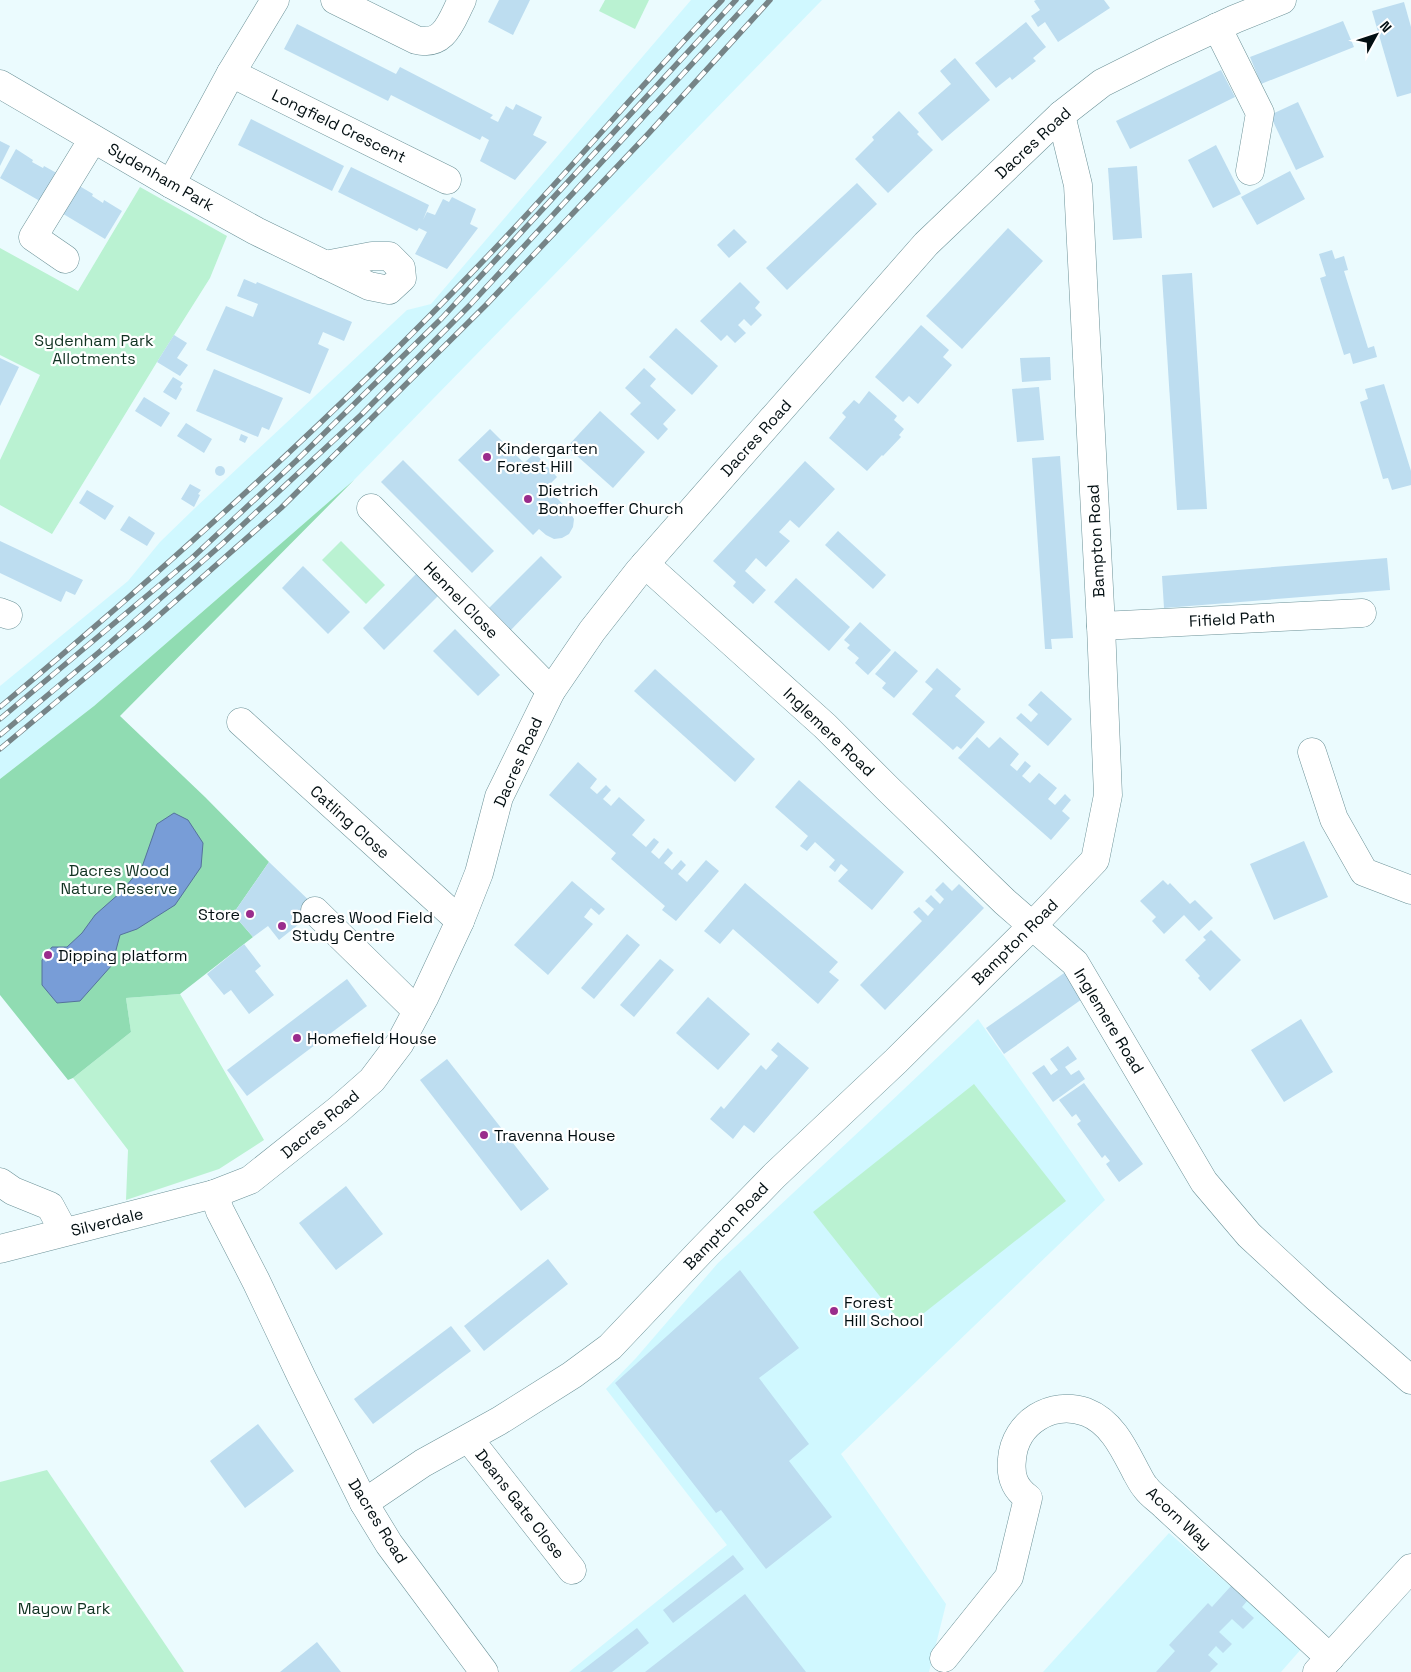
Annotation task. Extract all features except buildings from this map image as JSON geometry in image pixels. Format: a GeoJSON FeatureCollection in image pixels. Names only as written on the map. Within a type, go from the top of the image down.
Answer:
{"type":"FeatureCollection","features":[{"type":"Feature","properties":{"kind":"street"},"geometry":{"type":"LineString","coordinates":[[171,184],[231,73],[275,0]]}},
{"type":"Feature","properties":{"kind":"street"},"geometry":{"type":"LineString","coordinates":[[335,0],[423,42],[431,41],[443,34],[462,0]]}},
{"type":"Feature","properties":{"kind":"street","name":"Dacres Road"},"geometry":{"type":"LineString","coordinates":[[484,1672],[390,1544],[364,1503],[220,1211],[214,1194],[256,1176],[338,1110],[372,1080],[400,1043],[460,922],[479,873],[499,797],[551,691],[592,631],[645,564],[926,244],[1062,115],[1102,83],[1162,53],[1282,0]]}},
{"type":"Feature","properties":{"kind":"street"},"geometry":{"type":"LineString","coordinates":[[1217,28],[1260,113],[1250,171]]}},
{"type":"Feature","properties":{"kind":"street","name":"Longfield Crescent"},"geometry":{"type":"LineString","coordinates":[[231,73],[447,180]]}},
{"type":"Feature","properties":{"kind":"street","name":"Sydenham Park"},"geometry":{"type":"LineString","coordinates":[[0,84],[171,184],[256,231],[325,265]]}},
{"type":"Feature","properties":{"kind":"street","name":"Bampton Road"},"geometry":{"type":"LineString","coordinates":[[364,1503],[423,1463],[469,1439],[582,1368],[610,1347],[775,1175],[896,1061],[1033,925],[1095,860],[1108,795],[1101,626],[1078,186],[1062,115]]}},
{"type":"Feature","properties":{"kind":"street"},"geometry":{"type":"LineString","coordinates":[[65,259],[33,237],[93,138]]}},
{"type":"Feature","properties":{"kind":"street","name":"Hennel Close"},"geometry":{"type":"LineString","coordinates":[[371,508],[551,691]]}},
{"type":"Feature","properties":{"kind":"street","name":"Inglemere Road"},"geometry":{"type":"LineString","coordinates":[[645,564],[825,726],[1005,902],[1074,963],[1204,1182],[1249,1235],[1317,1298],[1411,1380]]}},
{"type":"Feature","properties":{"kind":"street","name":"Fifield Path"},"geometry":{"type":"LineString","coordinates":[[1101,626],[1362,613]]}},
{"type":"Feature","properties":{"kind":"street","name":"Catling Close"},"geometry":{"type":"LineString","coordinates":[[242,722],[460,922]]}},
{"type":"Feature","properties":{"kind":"street"},"geometry":{"type":"LineString","coordinates":[[1312,752],[1334,819],[1364,872],[1411,890]]}},
{"type":"Feature","properties":{"kind":"street"},"geometry":{"type":"LineString","coordinates":[[315,911],[417,1011]]}},
{"type":"Feature","properties":{"kind":"street"},"geometry":{"type":"LineString","coordinates":[[4,1190],[50,1206],[64,1232]]}},
{"type":"Feature","properties":{"kind":"street","name":"Silverdale"},"geometry":{"type":"LineString","coordinates":[[0,1250],[214,1194]]}},
{"type":"Feature","properties":{"kind":"street","name":"Acorn Way"},"geometry":{"type":"LineString","coordinates":[[944,1658],[1009,1577],[1028,1498],[1017,1489],[1011,1472],[1012,1452],[1015,1442],[1027,1424],[1037,1416],[1061,1409],[1086,1412],[1109,1427],[1123,1447],[1145,1488],[1324,1665]]}},
{"type":"Feature","properties":{"kind":"street","name":"Deans Gate Close"},"geometry":{"type":"LineString","coordinates":[[469,1439],[572,1570]]}},
{"type":"Feature","properties":{"kind":"street"},"geometry":{"type":"LineString","coordinates":[[1324,1665],[1411,1568]]}},
{"type":"Feature","properties":{"kind":"shaded area"},"geometry":{"type":"Polygon","coordinates":[[[691,0],[822,0],[354,480],[94,706],[0,779],[0,686],[128,581],[160,542],[195,508],[407,310],[431,304],[691,0]]]}},
{"type":"Feature","properties":{"kind":"shaded area","name":"Forest Hill School"},"geometry":{"type":"Polygon","coordinates":[[[978,1019],[1105,1200],[841,1454],[946,1604],[929,1672],[569,1672],[727,1545],[606,1389],[636,1358],[718,1263],[978,1019]]]}},
{"type":"Feature","properties":{"kind":"shaded area"},"geometry":{"type":"Polygon","coordinates":[[[1169,1533],[1302,1648],[1281,1672],[1043,1672],[1169,1533]]]}},
{"type":"Feature","properties":{"kind":"green space"},"geometry":{"type":"Polygon","coordinates":[[[605,0],[649,0],[635,29],[599,11],[605,0]]]}},
{"type":"Feature","properties":{"kind":"green space","name":"Sydenham Park Allotments"},"geometry":{"type":"Polygon","coordinates":[[[140,187],[227,236],[210,278],[52,534],[0,505],[0,460],[40,375],[0,355],[0,248],[78,291],[140,187]]]}},
{"type":"Feature","properties":{"kind":"green space","name":"Dacres Wood Nature Reserve"},"geometry":{"type":"Polygon","coordinates":[[[354,480],[120,716],[205,797],[269,862],[233,914],[253,937],[180,994],[126,998],[131,1032],[68,1080],[0,995],[0,779],[94,706],[354,480]]]}},
{"type":"Feature","properties":{"kind":"green space"},"geometry":{"type":"Polygon","coordinates":[[[341,541],[385,585],[366,604],[322,560],[341,541]]]}},
{"type":"Feature","properties":{"kind":"green space"},"geometry":{"type":"Polygon","coordinates":[[[180,994],[264,1140],[219,1169],[126,1200],[128,1150],[73,1078],[131,1032],[126,998],[180,994]]]}},
{"type":"Feature","properties":{"kind":"green space"},"geometry":{"type":"Polygon","coordinates":[[[974,1084],[1066,1201],[905,1328],[813,1212],[974,1084]]]}},
{"type":"Feature","properties":{"kind":"green space","name":"Mayow Park"},"geometry":{"type":"Polygon","coordinates":[[[47,1470],[184,1672],[0,1672],[0,1482],[47,1470]]]}},
{"type":"Feature","properties":{"kind":"water"},"geometry":{"type":"Polygon","coordinates":[[[174,813],[188,820],[203,843],[201,867],[175,905],[137,929],[120,935],[112,965],[80,1001],[57,1003],[42,985],[42,960],[52,947],[67,947],[82,933],[95,915],[121,892],[142,867],[157,824],[174,813]]]}},
{"type":"Feature","properties":{"kind":"railway"},"geometry":{"type":"LineString","coordinates":[[0,707],[188,545],[369,376],[515,227],[722,0]]}},
{"type":"Feature","properties":{"kind":"railway"},"geometry":{"type":"LineString","coordinates":[[0,719],[192,558],[296,461],[442,318],[736,0]]}},
{"type":"Feature","properties":{"kind":"railway"},"geometry":{"type":"LineString","coordinates":[[0,735],[104,648],[221,545],[361,415],[470,305],[751,0]]}},
{"type":"Feature","properties":{"kind":"railway"},"geometry":{"type":"LineString","coordinates":[[0,749],[146,627],[281,508],[486,305],[649,133],[770,0]]}},
{"type":"Feature","properties":{"kind":"place","name":"Kindergarten Forest Hill"},"geometry":{"type":"Point","coordinates":[487,457]}},
{"type":"Feature","properties":{"kind":"place","name":"Dietrich Bonhoeffer Church"},"geometry":{"type":"Point","coordinates":[528,499]}},
{"type":"Feature","properties":{"kind":"place","name":"Store"},"geometry":{"type":"Point","coordinates":[250,914]}},
{"type":"Feature","properties":{"kind":"place","name":"Dacres Wood Field Study Centre"},"geometry":{"type":"Point","coordinates":[282,926]}},
{"type":"Feature","properties":{"kind":"place","name":"Dipping platform"},"geometry":{"type":"Point","coordinates":[48,955]}},
{"type":"Feature","properties":{"kind":"place","name":"Homefield House"},"geometry":{"type":"Point","coordinates":[297,1038]}},
{"type":"Feature","properties":{"kind":"place","name":"Travenna House"},"geometry":{"type":"Point","coordinates":[484,1135]}},
{"type":"Feature","properties":{"kind":"place","name":"Forest Hill School"},"geometry":{"type":"Point","coordinates":[834,1311]}}]}
